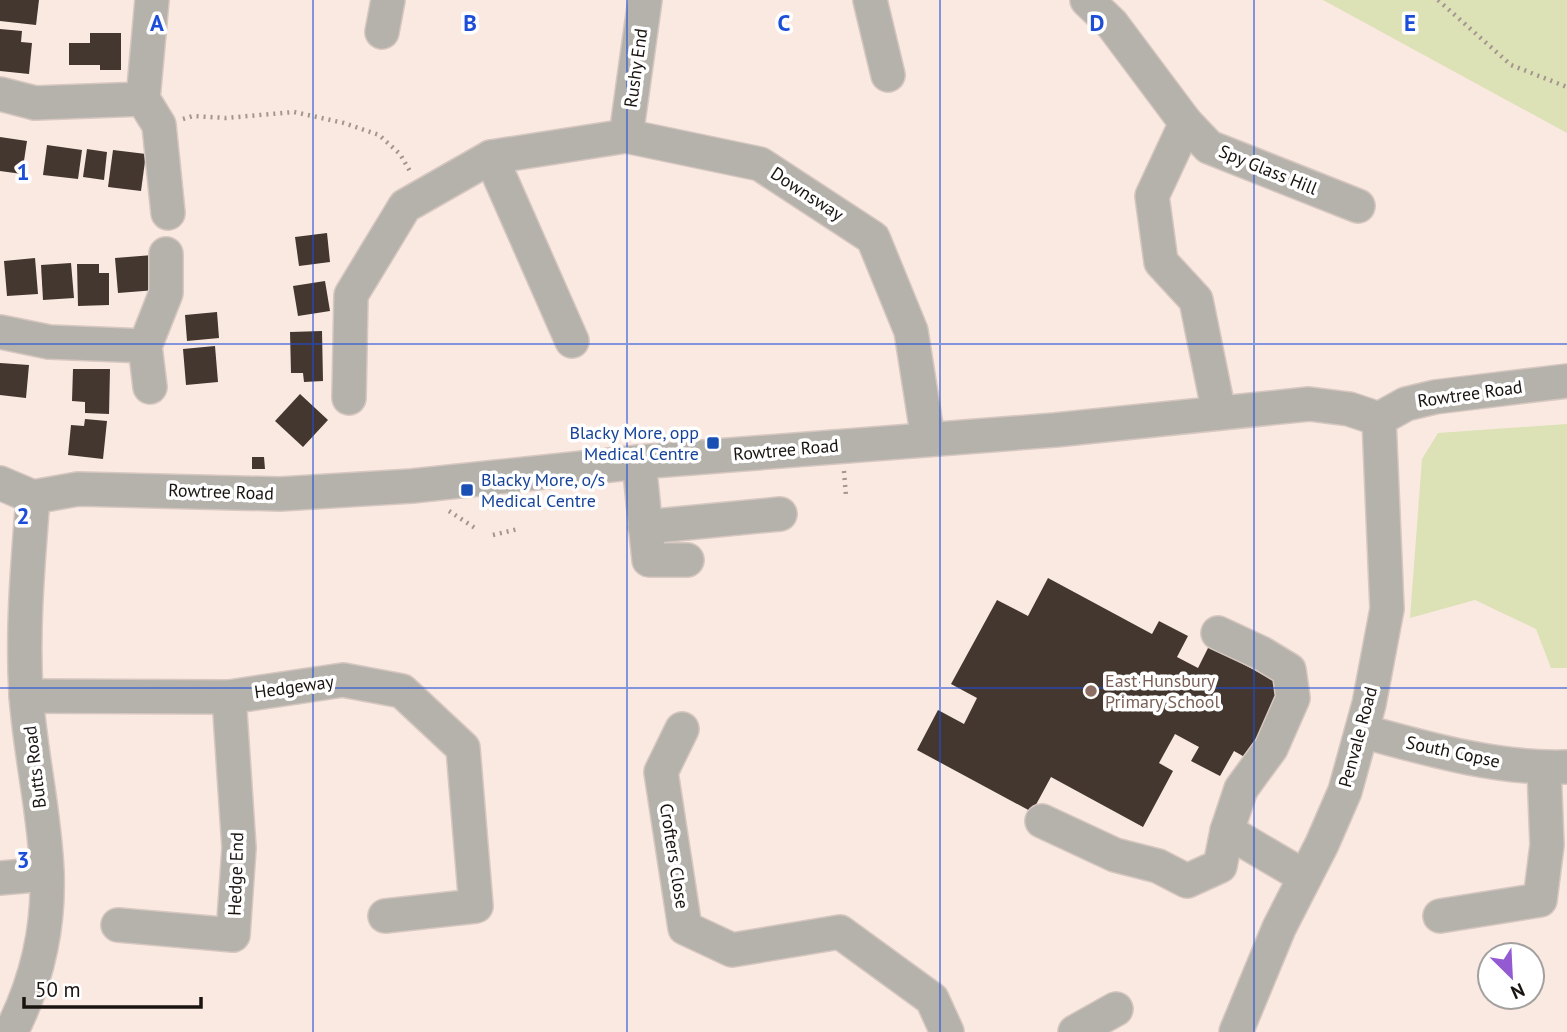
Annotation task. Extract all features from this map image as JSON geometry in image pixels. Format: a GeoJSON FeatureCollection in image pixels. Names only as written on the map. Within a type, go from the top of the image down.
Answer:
{"type":"FeatureCollection","features":[{"type":"Feature","properties":{"kind":"street"},"geometry":{"type":"LineString","coordinates":[[152,0],[151,112],[168,214]]}},
{"type":"Feature","properties":{"kind":"street"},"geometry":{"type":"LineString","coordinates":[[382,32],[388,0]]}},
{"type":"Feature","properties":{"kind":"street","name":"Rushy End"},"geometry":{"type":"LineString","coordinates":[[626,136],[645,0]]}},
{"type":"Feature","properties":{"kind":"street"},"geometry":{"type":"LineString","coordinates":[[870,0],[888,75]]}},
{"type":"Feature","properties":{"kind":"street","name":"Spy Glass Hill"},"geometry":{"type":"LineString","coordinates":[[1087,0],[1112,24],[1186,123],[1209,147],[1358,206]]}},
{"type":"Feature","properties":{"kind":"street"},"geometry":{"type":"LineString","coordinates":[[0,94],[35,103],[151,112]]}},
{"type":"Feature","properties":{"kind":"street"},"geometry":{"type":"LineString","coordinates":[[1186,123],[1152,196],[1161,262],[1196,300],[1219,413]]}},
{"type":"Feature","properties":{"kind":"street","name":"Downsway"},"geometry":{"type":"LineString","coordinates":[[349,398],[351,295],[405,206],[491,157],[626,136],[760,163],[873,238],[911,331],[928,439]]}},
{"type":"Feature","properties":{"kind":"street"},"geometry":{"type":"LineString","coordinates":[[491,157],[572,341]]}},
{"type":"Feature","properties":{"kind":"street"},"geometry":{"type":"LineString","coordinates":[[150,387],[145,346],[166,293],[166,254]]}},
{"type":"Feature","properties":{"kind":"street"},"geometry":{"type":"LineString","coordinates":[[0,332],[49,342],[145,346]]}},
{"type":"Feature","properties":{"kind":"street","name":"Rowtree Road"},"geometry":{"type":"LineString","coordinates":[[33,497],[79,489],[280,494],[412,486],[639,462],[1055,429],[1309,404],[1349,409],[1379,419],[1406,404],[1435,397],[1567,381]]}},
{"type":"Feature","properties":{"kind":"street","name":"Penvale Road"},"geometry":{"type":"LineString","coordinates":[[1236,1032],[1279,928],[1322,845],[1345,791],[1362,731],[1387,609],[1379,419]]}},
{"type":"Feature","properties":{"kind":"street"},"geometry":{"type":"LineString","coordinates":[[639,462],[649,560],[687,560]]}},
{"type":"Feature","properties":{"kind":"street"},"geometry":{"type":"LineString","coordinates":[[0,483],[33,497]]}},
{"type":"Feature","properties":{"kind":"street","name":"Butts Road"},"geometry":{"type":"LineString","coordinates":[[11,1032],[26,1003],[43,943],[47,874],[26,696],[24,621],[33,497]]}},
{"type":"Feature","properties":{"kind":"street"},"geometry":{"type":"LineString","coordinates":[[645,527],[780,514]]}},
{"type":"Feature","properties":{"kind":"street"},"geometry":{"type":"LineString","coordinates":[[1042,821],[1115,855],[1158,866],[1187,881],[1220,866],[1227,831],[1241,789],[1271,748],[1293,698],[1289,670],[1261,653],[1218,633]]}},
{"type":"Feature","properties":{"kind":"street","name":"Hedgeway"},"geometry":{"type":"LineString","coordinates":[[26,696],[229,697],[343,680],[402,691],[463,748],[476,906],[385,916]]}},
{"type":"Feature","properties":{"kind":"street","name":"Hedge End"},"geometry":{"type":"LineString","coordinates":[[118,925],[233,935],[239,848],[229,697]]}},
{"type":"Feature","properties":{"kind":"street","name":"Crofters Close"},"geometry":{"type":"LineString","coordinates":[[682,729],[661,772],[685,928],[732,950],[840,932],[932,999],[947,1032]]}},
{"type":"Feature","properties":{"kind":"street","name":"South Copse"},"geometry":{"type":"LineString","coordinates":[[1362,731],[1466,757],[1555,767],[1540,900],[1440,916]]}},
{"type":"Feature","properties":{"kind":"street"},"geometry":{"type":"LineString","coordinates":[[1227,831],[1305,877]]}},
{"type":"Feature","properties":{"kind":"street"},"geometry":{"type":"LineString","coordinates":[[0,878],[47,874]]}},
{"type":"Feature","properties":{"kind":"street"},"geometry":{"type":"LineString","coordinates":[[1075,1032],[1116,1009]]}},
{"type":"Feature","properties":{"kind":"path"},"geometry":{"type":"LineString","coordinates":[[1437,0],[1511,65],[1567,87]]}},
{"type":"Feature","properties":{"kind":"path"},"geometry":{"type":"LineString","coordinates":[[151,112],[226,118],[294,112],[344,123],[379,135],[400,154],[424,195]]}},
{"type":"Feature","properties":{"kind":"path"},"geometry":{"type":"LineString","coordinates":[[493,535],[518,529]]}},
{"type":"Feature","properties":{"kind":"green space"},"geometry":{"type":"Polygon","coordinates":[[[1323,0],[1567,0],[1567,133],[1323,0]]]}},
{"type":"Feature","properties":{"kind":"green space"},"geometry":{"type":"Polygon","coordinates":[[[1567,424],[1567,668],[1551,668],[1536,629],[1475,600],[1410,618],[1422,459],[1438,433],[1567,424]]]}},
{"type":"Feature","properties":{"kind":"building"},"geometry":{"type":"Polygon","coordinates":[[[0,0],[39,0],[36,25],[0,21],[0,0]]]}},
{"type":"Feature","properties":{"kind":"building"},"geometry":{"type":"Polygon","coordinates":[[[0,29],[22,31],[21,42],[32,43],[29,74],[0,71],[0,29]]]}},
{"type":"Feature","properties":{"kind":"building"},"geometry":{"type":"Polygon","coordinates":[[[90,33],[121,33],[121,70],[100,70],[100,65],[69,65],[69,43],[90,43],[90,33]]]}},
{"type":"Feature","properties":{"kind":"building"},"geometry":{"type":"Polygon","coordinates":[[[0,137],[27,141],[22,174],[0,171],[0,137]]]}},
{"type":"Feature","properties":{"kind":"building"},"geometry":{"type":"Polygon","coordinates":[[[47,145],[82,150],[78,179],[43,175],[47,145]]]}},
{"type":"Feature","properties":{"kind":"building"},"geometry":{"type":"Polygon","coordinates":[[[87,149],[107,152],[104,180],[83,177],[87,149]]]}},
{"type":"Feature","properties":{"kind":"building"},"geometry":{"type":"Polygon","coordinates":[[[113,150],[146,154],[141,191],[108,187],[113,150]]]}},
{"type":"Feature","properties":{"kind":"building"},"geometry":{"type":"Polygon","coordinates":[[[327,233],[330,262],[299,266],[295,237],[327,233]]]}},
{"type":"Feature","properties":{"kind":"building"},"geometry":{"type":"Polygon","coordinates":[[[153,255],[156,290],[118,293],[115,258],[153,255]]]}},
{"type":"Feature","properties":{"kind":"building"},"geometry":{"type":"Polygon","coordinates":[[[35,258],[38,294],[7,296],[4,261],[35,258]]]}},
{"type":"Feature","properties":{"kind":"building"},"geometry":{"type":"Polygon","coordinates":[[[71,263],[74,298],[43,300],[41,265],[71,263]]]}},
{"type":"Feature","properties":{"kind":"building"},"geometry":{"type":"Polygon","coordinates":[[[77,264],[99,264],[99,273],[109,273],[109,305],[78,306],[77,264]]]}},
{"type":"Feature","properties":{"kind":"building"},"geometry":{"type":"Polygon","coordinates":[[[325,281],[330,311],[298,316],[293,286],[325,281]]]}},
{"type":"Feature","properties":{"kind":"building"},"geometry":{"type":"Polygon","coordinates":[[[217,312],[219,338],[187,341],[185,315],[217,312]]]}},
{"type":"Feature","properties":{"kind":"building"},"geometry":{"type":"Polygon","coordinates":[[[322,331],[323,381],[304,382],[303,373],[291,373],[290,332],[322,331]]]}},
{"type":"Feature","properties":{"kind":"building"},"geometry":{"type":"Polygon","coordinates":[[[215,346],[218,382],[186,385],[183,349],[215,346]]]}},
{"type":"Feature","properties":{"kind":"building"},"geometry":{"type":"Polygon","coordinates":[[[0,363],[29,365],[26,398],[0,395],[0,363]]]}},
{"type":"Feature","properties":{"kind":"building"},"geometry":{"type":"Polygon","coordinates":[[[73,369],[110,369],[109,414],[85,413],[85,402],[72,401],[73,369]]]}},
{"type":"Feature","properties":{"kind":"building"},"geometry":{"type":"Polygon","coordinates":[[[300,394],[328,420],[303,447],[275,421],[300,394]]]}},
{"type":"Feature","properties":{"kind":"building"},"geometry":{"type":"Polygon","coordinates":[[[85,419],[107,421],[103,459],[68,455],[71,425],[84,426],[85,419]]]}},
{"type":"Feature","properties":{"kind":"building"},"geometry":{"type":"Polygon","coordinates":[[[252,457],[264,457],[265,469],[252,469],[252,457]]]}},
{"type":"Feature","properties":{"kind":"building"},"geometry":{"type":"Polygon","coordinates":[[[1048,578],[1152,634],[1159,621],[1188,636],[1177,657],[1198,668],[1209,646],[1288,688],[1250,760],[1234,751],[1220,776],[1191,761],[1199,747],[1175,734],[1159,763],[1173,771],[1143,827],[1051,777],[1032,812],[917,750],[938,710],[964,724],[977,698],[951,684],[997,600],[1028,616],[1048,578]]]}},
{"type":"Feature","properties":{"kind":"place","name":"Blacky More, opp Medical Centre"},"geometry":{"type":"Point","coordinates":[713,443]}},
{"type":"Feature","properties":{"kind":"place","name":"Blacky More, o/s Medical Centre"},"geometry":{"type":"Point","coordinates":[467,490]}},
{"type":"Feature","properties":{"kind":"place","name":"East Hunsbury Primary School"},"geometry":{"type":"Point","coordinates":[1091,691]}}]}
